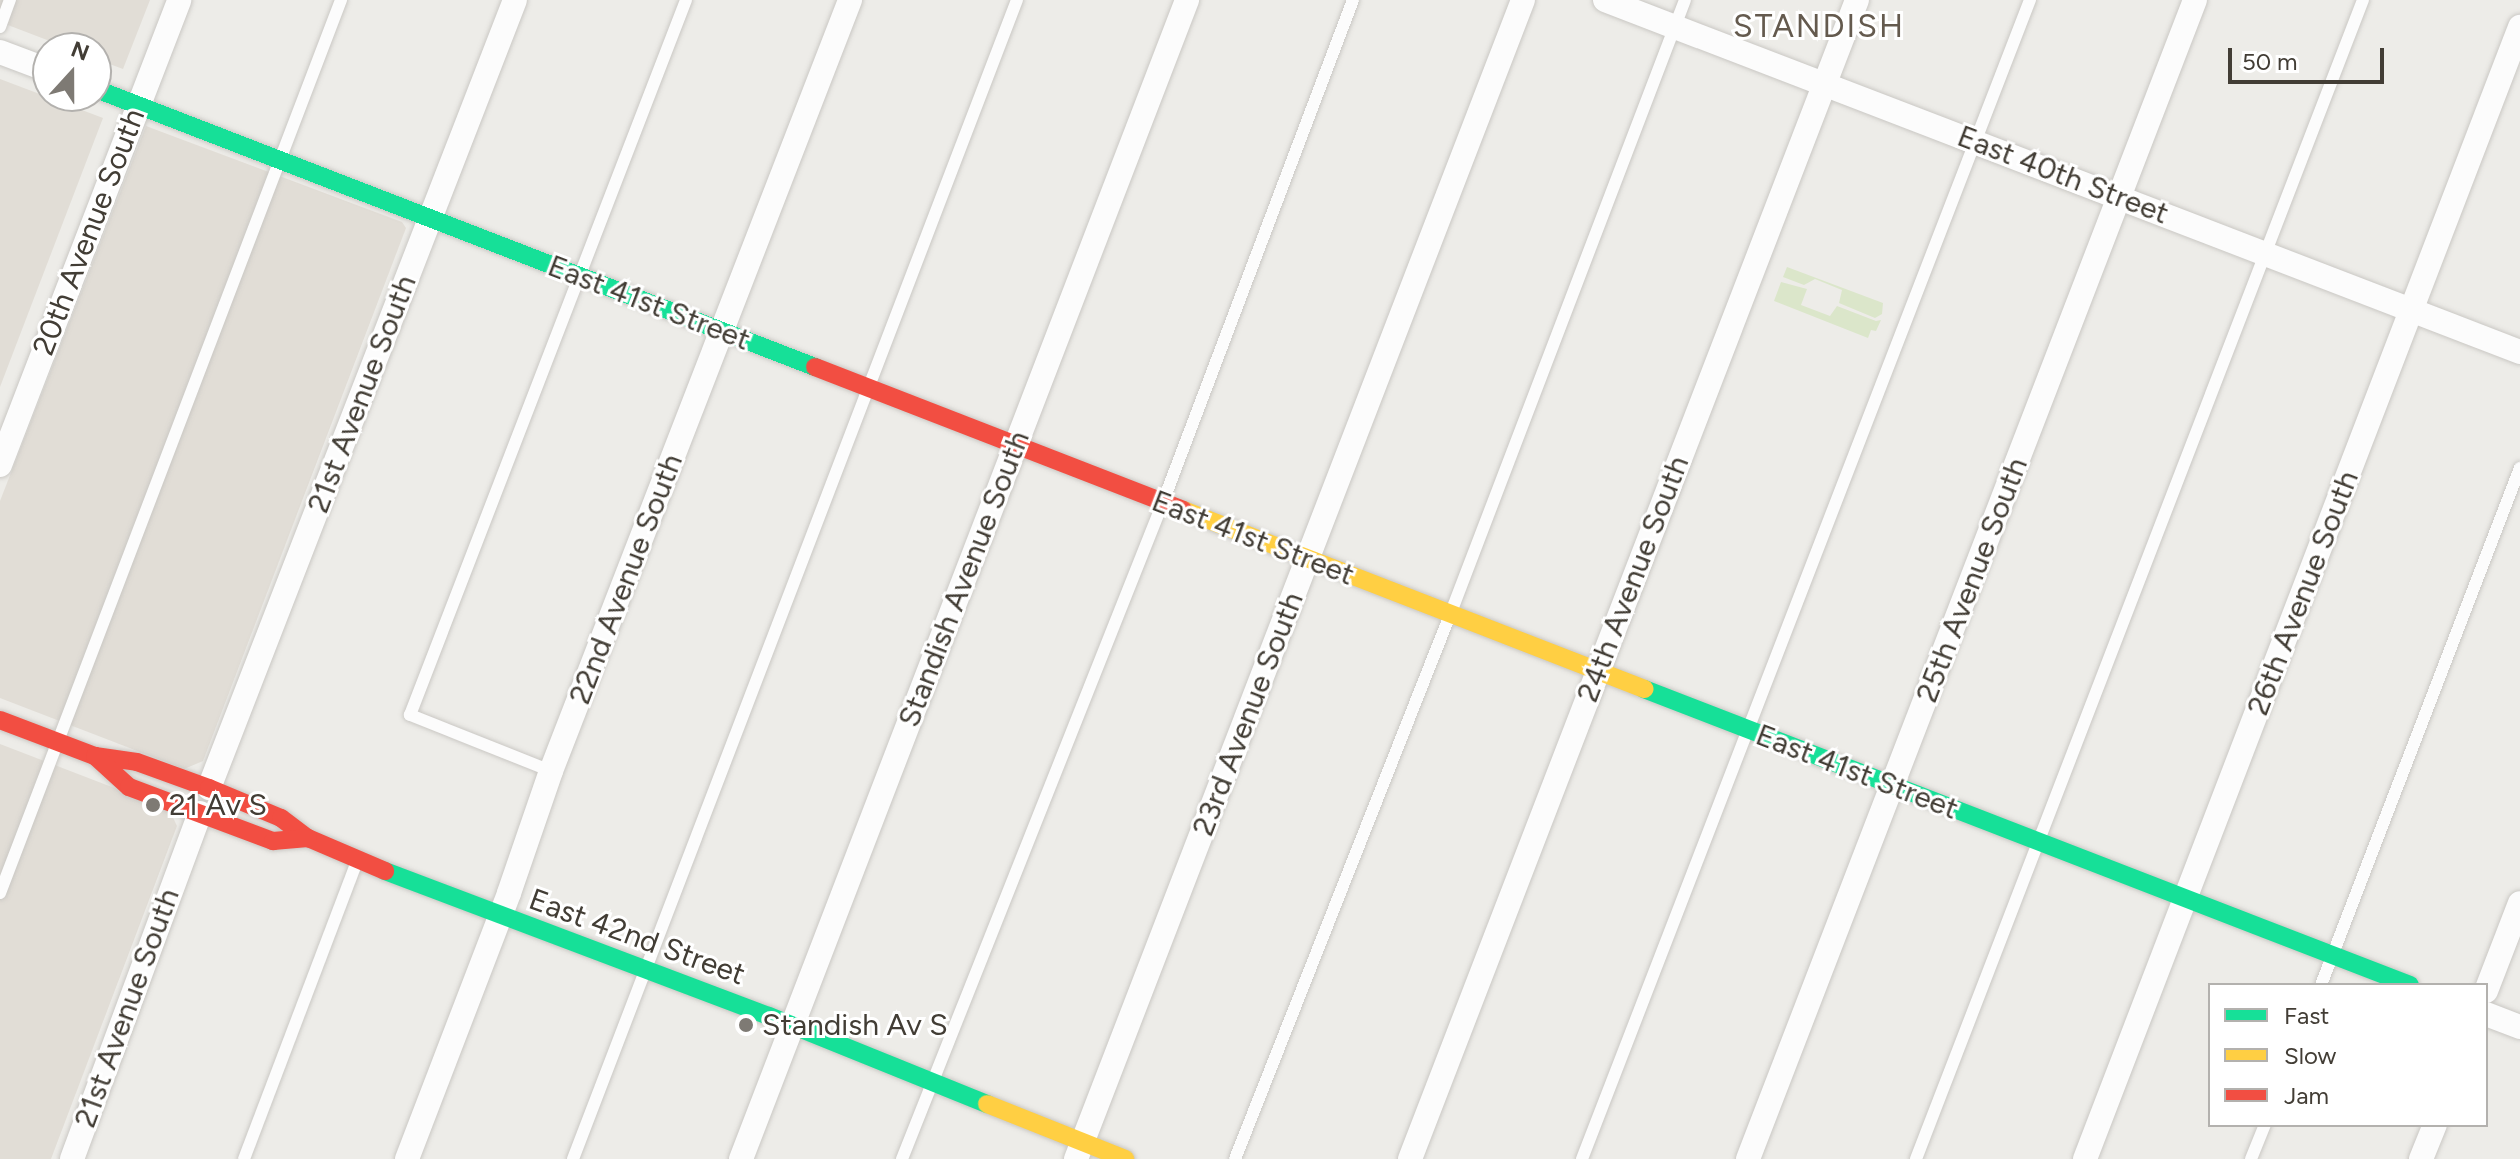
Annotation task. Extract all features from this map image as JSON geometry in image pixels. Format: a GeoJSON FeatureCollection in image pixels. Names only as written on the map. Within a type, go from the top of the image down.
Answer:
{"type":"FeatureCollection","features":[{"type":"Feature","properties":{"kind":"street","name":"20th Avenue South"},"geometry":{"type":"LineString","coordinates":[[0,465],[179,0]]}},
{"type":"Feature","properties":{"kind":"street","name":"21st Avenue South"},"geometry":{"type":"LineString","coordinates":[[209,788],[515,0]]}},
{"type":"Feature","properties":{"kind":"street","name":"22nd Avenue South"},"geometry":{"type":"LineString","coordinates":[[407,1159],[500,916],[551,771],[850,0]]}},
{"type":"Feature","properties":{"kind":"street","name":"Standish Avenue South"},"geometry":{"type":"LineString","coordinates":[[741,1159],[1187,0]]}},
{"type":"Feature","properties":{"kind":"street","name":"23rd Avenue South"},"geometry":{"type":"LineString","coordinates":[[1079,1150],[1523,0]]}},
{"type":"Feature","properties":{"kind":"street","name":"East 40th Street"},"geometry":{"type":"LineString","coordinates":[[1605,0],[2520,352]]}},
{"type":"Feature","properties":{"kind":"street","name":"24th Avenue South"},"geometry":{"type":"LineString","coordinates":[[1410,1159],[1857,0]]}},
{"type":"Feature","properties":{"kind":"street","name":"25th Avenue South"},"geometry":{"type":"LineString","coordinates":[[1748,1159],[2195,0]]}},
{"type":"Feature","properties":{"kind":"street","name":"26th Avenue South"},"geometry":{"type":"LineString","coordinates":[[2085,1159],[2520,27]]}},
{"type":"Feature","properties":{"kind":"street"},"geometry":{"type":"LineString","coordinates":[[0,52],[32,64]]}},
{"type":"Feature","properties":{"kind":"street","name":"East 41st Street"},"geometry":{"type":"LineString","coordinates":[[112,95],[2405,983]]}},
{"type":"Feature","properties":{"kind":"street","name":"East 42nd Street"},"geometry":{"type":"LineString","coordinates":[[0,720],[95,756],[137,762],[209,788],[281,818],[308,838],[357,861],[932,1080],[1079,1150],[1125,1159]]}},
{"type":"Feature","properties":{"kind":"street","name":"East 42nd Street"},"geometry":{"type":"LineString","coordinates":[[95,756],[129,787],[273,841],[308,838]]}},
{"type":"Feature","properties":{"kind":"street","name":"21st Avenue South"},"geometry":{"type":"LineString","coordinates":[[72,1159],[200,813]]}},
{"type":"Feature","properties":{"kind":"street"},"geometry":{"type":"LineString","coordinates":[[2488,986],[2520,903]]}},
{"type":"Feature","properties":{"kind":"street"},"geometry":{"type":"LineString","coordinates":[[2488,1015],[2520,1027]]}},
{"type":"Feature","properties":{"kind":"street"},"geometry":{"type":"LineString","coordinates":[[2421,1159],[2434,1127]]}},
{"type":"Feature","properties":{"kind":"lane"},"geometry":{"type":"LineString","coordinates":[[0,27],[10,0]]}},
{"type":"Feature","properties":{"kind":"lane"},"geometry":{"type":"LineString","coordinates":[[0,893],[341,0]]}},
{"type":"Feature","properties":{"kind":"lane"},"geometry":{"type":"LineString","coordinates":[[551,771],[410,715],[686,0]]}},
{"type":"Feature","properties":{"kind":"lane"},"geometry":{"type":"LineString","coordinates":[[573,1159],[1017,0]]}},
{"type":"Feature","properties":{"kind":"lane"},"geometry":{"type":"LineString","coordinates":[[902,1159],[1163,502],[1353,0]]}},
{"type":"Feature","properties":{"kind":"lane"},"geometry":{"type":"LineString","coordinates":[[1235,1159],[1450,615],[1685,0]]}},
{"type":"Feature","properties":{"kind":"lane"},"geometry":{"type":"LineString","coordinates":[[1582,1159],[2030,0]]}},
{"type":"Feature","properties":{"kind":"lane"},"geometry":{"type":"LineString","coordinates":[[1916,1159],[2363,0]]}},
{"type":"Feature","properties":{"kind":"lane"},"geometry":{"type":"LineString","coordinates":[[2322,983],[2520,468]]}},
{"type":"Feature","properties":{"kind":"lane"},"geometry":{"type":"LineString","coordinates":[[244,1159],[357,861]]}},
{"type":"Feature","properties":{"kind":"lane"},"geometry":{"type":"LineString","coordinates":[[2251,1159],[2264,1127]]}},
{"type":"Feature","properties":{"kind":"shaded area"},"geometry":{"type":"Polygon","coordinates":[[[0,0],[150,0],[123,69],[112,65],[112,32],[32,34],[0,22],[0,0]]]}},
{"type":"Feature","properties":{"kind":"shaded area"},"geometry":{"type":"Polygon","coordinates":[[[0,79],[32,91],[32,112],[87,112],[103,118],[0,387],[0,79]]]}},
{"type":"Feature","properties":{"kind":"shaded area"},"geometry":{"type":"Polygon","coordinates":[[[146,126],[402,222],[406,228],[203,761],[184,769],[0,698],[0,501],[146,126]]]}},
{"type":"Feature","properties":{"kind":"shaded area"},"geometry":{"type":"Polygon","coordinates":[[[0,744],[169,809],[177,826],[51,1159],[0,1159],[0,744]]]}},
{"type":"Feature","properties":{"kind":"green space"},"geometry":{"type":"Polygon","coordinates":[[[1787,267],[1883,303],[1882,314],[1875,318],[1839,303],[1842,290],[1815,279],[1804,285],[1783,277],[1787,267]]]}},
{"type":"Feature","properties":{"kind":"green space"},"geometry":{"type":"Polygon","coordinates":[[[1781,282],[1807,289],[1801,305],[1830,316],[1837,306],[1876,321],[1881,320],[1868,338],[1774,301],[1781,282]]]}},
{"type":"Feature","properties":{"kind":"traffic: fast"},"geometry":{"type":"LineString","coordinates":[[112,95],[815,367]]}},
{"type":"Feature","properties":{"kind":"traffic: fast"},"geometry":{"type":"LineString","coordinates":[[1644,689],[2405,983]]}},
{"type":"Feature","properties":{"kind":"traffic: fast"},"geometry":{"type":"LineString","coordinates":[[385,871],[769,1016],[987,1104]]}},
{"type":"Feature","properties":{"kind":"traffic: slow"},"geometry":{"type":"LineString","coordinates":[[1183,510],[1644,689]]}},
{"type":"Feature","properties":{"kind":"traffic: slow"},"geometry":{"type":"LineString","coordinates":[[987,1104],[1125,1159]]}},
{"type":"Feature","properties":{"kind":"traffic: jam"},"geometry":{"type":"LineString","coordinates":[[815,367],[1183,510]]}},
{"type":"Feature","properties":{"kind":"traffic: jam"},"geometry":{"type":"LineString","coordinates":[[0,720],[95,756],[137,762],[209,788],[281,818],[308,838],[385,871]]}},
{"type":"Feature","properties":{"kind":"traffic: jam"},"geometry":{"type":"LineString","coordinates":[[95,756],[129,787],[273,841],[308,838]]}},
{"type":"Feature","properties":{"kind":"place","name":"21 Av S"},"geometry":{"type":"Point","coordinates":[153,805]}},
{"type":"Feature","properties":{"kind":"place","name":"Standish Av S"},"geometry":{"type":"Point","coordinates":[746,1025]}},
{"type":"Feature","properties":{"kind":"district","name":"STANDISH"},"geometry":{"type":"Point","coordinates":[1819,26]}}]}
